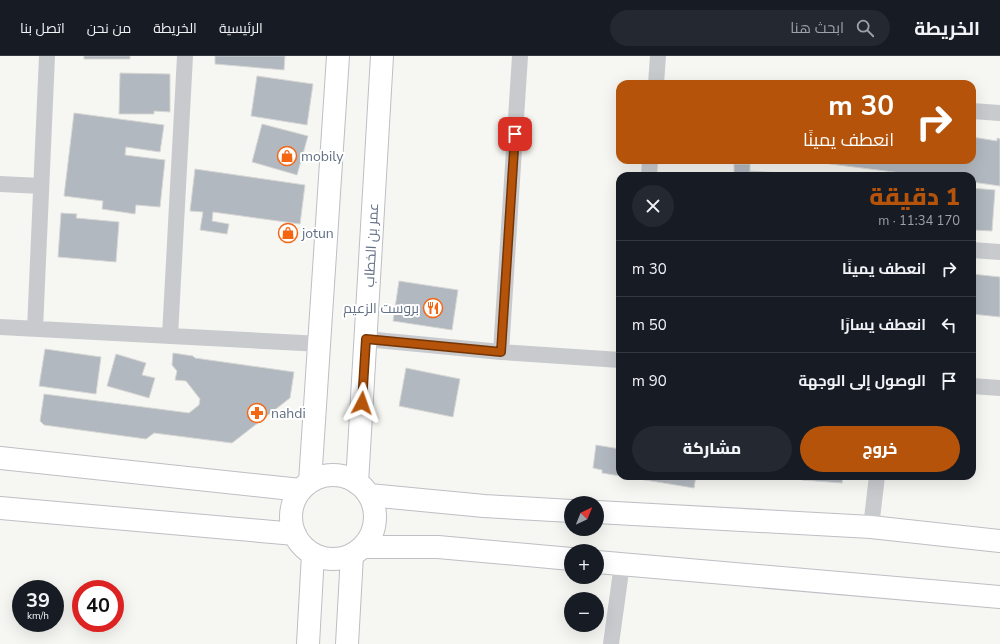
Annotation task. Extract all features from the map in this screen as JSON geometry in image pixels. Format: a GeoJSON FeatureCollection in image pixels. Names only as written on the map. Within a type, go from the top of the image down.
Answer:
{"type":"FeatureCollection","features":[{"type":"Feature","properties":{"kind":"street"},"geometry":{"type":"LineString","coordinates":[[34,329],[48,56]]}},
{"type":"Feature","properties":{"kind":"street"},"geometry":{"type":"LineString","coordinates":[[170,336],[185,56]]}},
{"type":"Feature","properties":{"kind":"street"},"geometry":{"type":"LineString","coordinates":[[306,486],[321,344],[338,56]]}},
{"type":"Feature","properties":{"kind":"street","name":"عمر بن الخطاب"},"geometry":{"type":"LineString","coordinates":[[363,489],[366,339],[382,56]]}},
{"type":"Feature","properties":{"kind":"street"},"geometry":{"type":"LineString","coordinates":[[501,352],[520,56]]}},
{"type":"Feature","properties":{"kind":"street"},"geometry":{"type":"LineString","coordinates":[[656,80],[658,56]]}},
{"type":"Feature","properties":{"kind":"street"},"geometry":{"type":"LineString","coordinates":[[976,111],[1000,113]]}},
{"type":"Feature","properties":{"kind":"street"},"geometry":{"type":"LineString","coordinates":[[0,184],[41,186]]}},
{"type":"Feature","properties":{"kind":"street"},"geometry":{"type":"LineString","coordinates":[[976,250],[1000,252]]}},
{"type":"Feature","properties":{"kind":"street"},"geometry":{"type":"LineString","coordinates":[[0,327],[321,344]]}},
{"type":"Feature","properties":{"kind":"street"},"geometry":{"type":"LineString","coordinates":[[366,339],[501,352],[616,360]]}},
{"type":"Feature","properties":{"kind":"street"},"geometry":{"type":"LineString","coordinates":[[976,386],[1000,388]]}},
{"type":"Feature","properties":{"kind":"street"},"geometry":{"type":"LineString","coordinates":[[0,458],[306,486]]}},
{"type":"Feature","properties":{"kind":"street"},"geometry":{"type":"LineString","coordinates":[[346,644],[357,551],[371,536],[375,523],[375,509],[363,489],[348,477],[334,475],[320,477],[306,486],[298,494],[292,508],[291,521],[295,534],[302,545],[313,554],[332,558],[357,551],[438,547],[564,559]]}},
{"type":"Feature","properties":{"kind":"street"},"geometry":{"type":"LineString","coordinates":[[871,528],[877,480]]}},
{"type":"Feature","properties":{"kind":"street"},"geometry":{"type":"LineString","coordinates":[[363,489],[484,506],[564,511]]}},
{"type":"Feature","properties":{"kind":"street"},"geometry":{"type":"LineString","coordinates":[[0,508],[295,534]]}},
{"type":"Feature","properties":{"kind":"street"},"geometry":{"type":"LineString","coordinates":[[604,512],[871,528],[1000,541]]}},
{"type":"Feature","properties":{"kind":"street"},"geometry":{"type":"LineString","coordinates":[[308,644],[313,554]]}},
{"type":"Feature","properties":{"kind":"street"},"geometry":{"type":"LineString","coordinates":[[604,563],[1000,597]]}},
{"type":"Feature","properties":{"kind":"street"},"geometry":{"type":"LineString","coordinates":[[612,644],[622,564]]}},
{"type":"Feature","properties":{"kind":"building"},"geometry":{"type":"Polygon","coordinates":[[[84,56],[130,56],[130,59],[84,59],[84,56]]]}},
{"type":"Feature","properties":{"kind":"building"},"geometry":{"type":"Polygon","coordinates":[[[215,56],[285,56],[284,70],[215,64],[215,56]]]}},
{"type":"Feature","properties":{"kind":"building"},"geometry":{"type":"Polygon","coordinates":[[[120,73],[170,74],[170,112],[154,111],[154,114],[119,114],[120,73]]]}},
{"type":"Feature","properties":{"kind":"building"},"geometry":{"type":"Polygon","coordinates":[[[257,76],[313,84],[307,125],[251,116],[257,76]]]}},
{"type":"Feature","properties":{"kind":"building"},"geometry":{"type":"Polygon","coordinates":[[[74,113],[164,125],[160,152],[126,147],[125,155],[165,160],[160,207],[136,205],[135,214],[102,209],[103,201],[64,196],[74,113]]]}},
{"type":"Feature","properties":{"kind":"building"},"geometry":{"type":"Polygon","coordinates":[[[262,124],[308,136],[297,175],[252,162],[262,124]]]}},
{"type":"Feature","properties":{"kind":"building"},"geometry":{"type":"Polygon","coordinates":[[[976,138],[997,141],[997,138],[1000,139],[1000,186],[976,183],[976,172],[894,172],[830,164],[976,164],[976,138]]]}},
{"type":"Feature","properties":{"kind":"building"},"geometry":{"type":"Polygon","coordinates":[[[734,164],[750,164],[750,172],[734,172],[734,164]]]}},
{"type":"Feature","properties":{"kind":"building"},"geometry":{"type":"Polygon","coordinates":[[[195,169],[305,185],[300,224],[213,212],[212,221],[229,224],[227,234],[200,230],[203,212],[190,211],[195,169]]]}},
{"type":"Feature","properties":{"kind":"building"},"geometry":{"type":"Polygon","coordinates":[[[976,188],[995,190],[992,231],[976,230],[976,188]]]}},
{"type":"Feature","properties":{"kind":"building"},"geometry":{"type":"Polygon","coordinates":[[[61,213],[77,214],[76,218],[119,222],[116,262],[58,257],[61,213]]]}},
{"type":"Feature","properties":{"kind":"building"},"geometry":{"type":"Polygon","coordinates":[[[976,274],[1000,277],[1000,317],[976,314],[976,274]]]}},
{"type":"Feature","properties":{"kind":"building"},"geometry":{"type":"Polygon","coordinates":[[[399,281],[458,290],[452,330],[393,321],[399,281]]]}},
{"type":"Feature","properties":{"kind":"building"},"geometry":{"type":"Polygon","coordinates":[[[45,349],[101,357],[96,394],[39,386],[45,349]]]}},
{"type":"Feature","properties":{"kind":"building"},"geometry":{"type":"Polygon","coordinates":[[[173,353],[193,356],[195,358],[294,372],[290,398],[232,443],[154,433],[146,439],[44,425],[40,421],[44,394],[189,413],[199,405],[200,399],[186,381],[175,380],[177,371],[172,365],[173,353]]]}},
{"type":"Feature","properties":{"kind":"building"},"geometry":{"type":"Polygon","coordinates":[[[116,354],[146,363],[142,375],[155,378],[149,398],[107,386],[116,354]]]}},
{"type":"Feature","properties":{"kind":"building"},"geometry":{"type":"Polygon","coordinates":[[[406,368],[460,379],[453,417],[399,406],[406,368]]]}},
{"type":"Feature","properties":{"kind":"building"},"geometry":{"type":"Polygon","coordinates":[[[596,445],[616,448],[616,475],[602,473],[602,470],[593,468],[596,445]]]}},
{"type":"Feature","properties":{"kind":"building"},"geometry":{"type":"Polygon","coordinates":[[[645,480],[695,480],[694,488],[645,480]]]}},
{"type":"Feature","properties":{"kind":"building"},"geometry":{"type":"Polygon","coordinates":[[[802,480],[842,480],[842,483],[802,480]]]}},
{"type":"Feature","properties":{"kind":"place","name":"mobily"},"geometry":{"type":"Point","coordinates":[287,156]}},
{"type":"Feature","properties":{"kind":"place","name":"jotun"},"geometry":{"type":"Point","coordinates":[288,233]}},
{"type":"Feature","properties":{"kind":"place","name":"بروست الزعيم"},"geometry":{"type":"Point","coordinates":[433,308]}},
{"type":"Feature","properties":{"kind":"place","name":"nahdi"},"geometry":{"type":"Point","coordinates":[257,413]}},
{"type":"Feature","properties":{"kind":"route"},"geometry":{"type":"LineString","coordinates":[[362,403],[366,339],[501,352],[515,134]]}}]}
